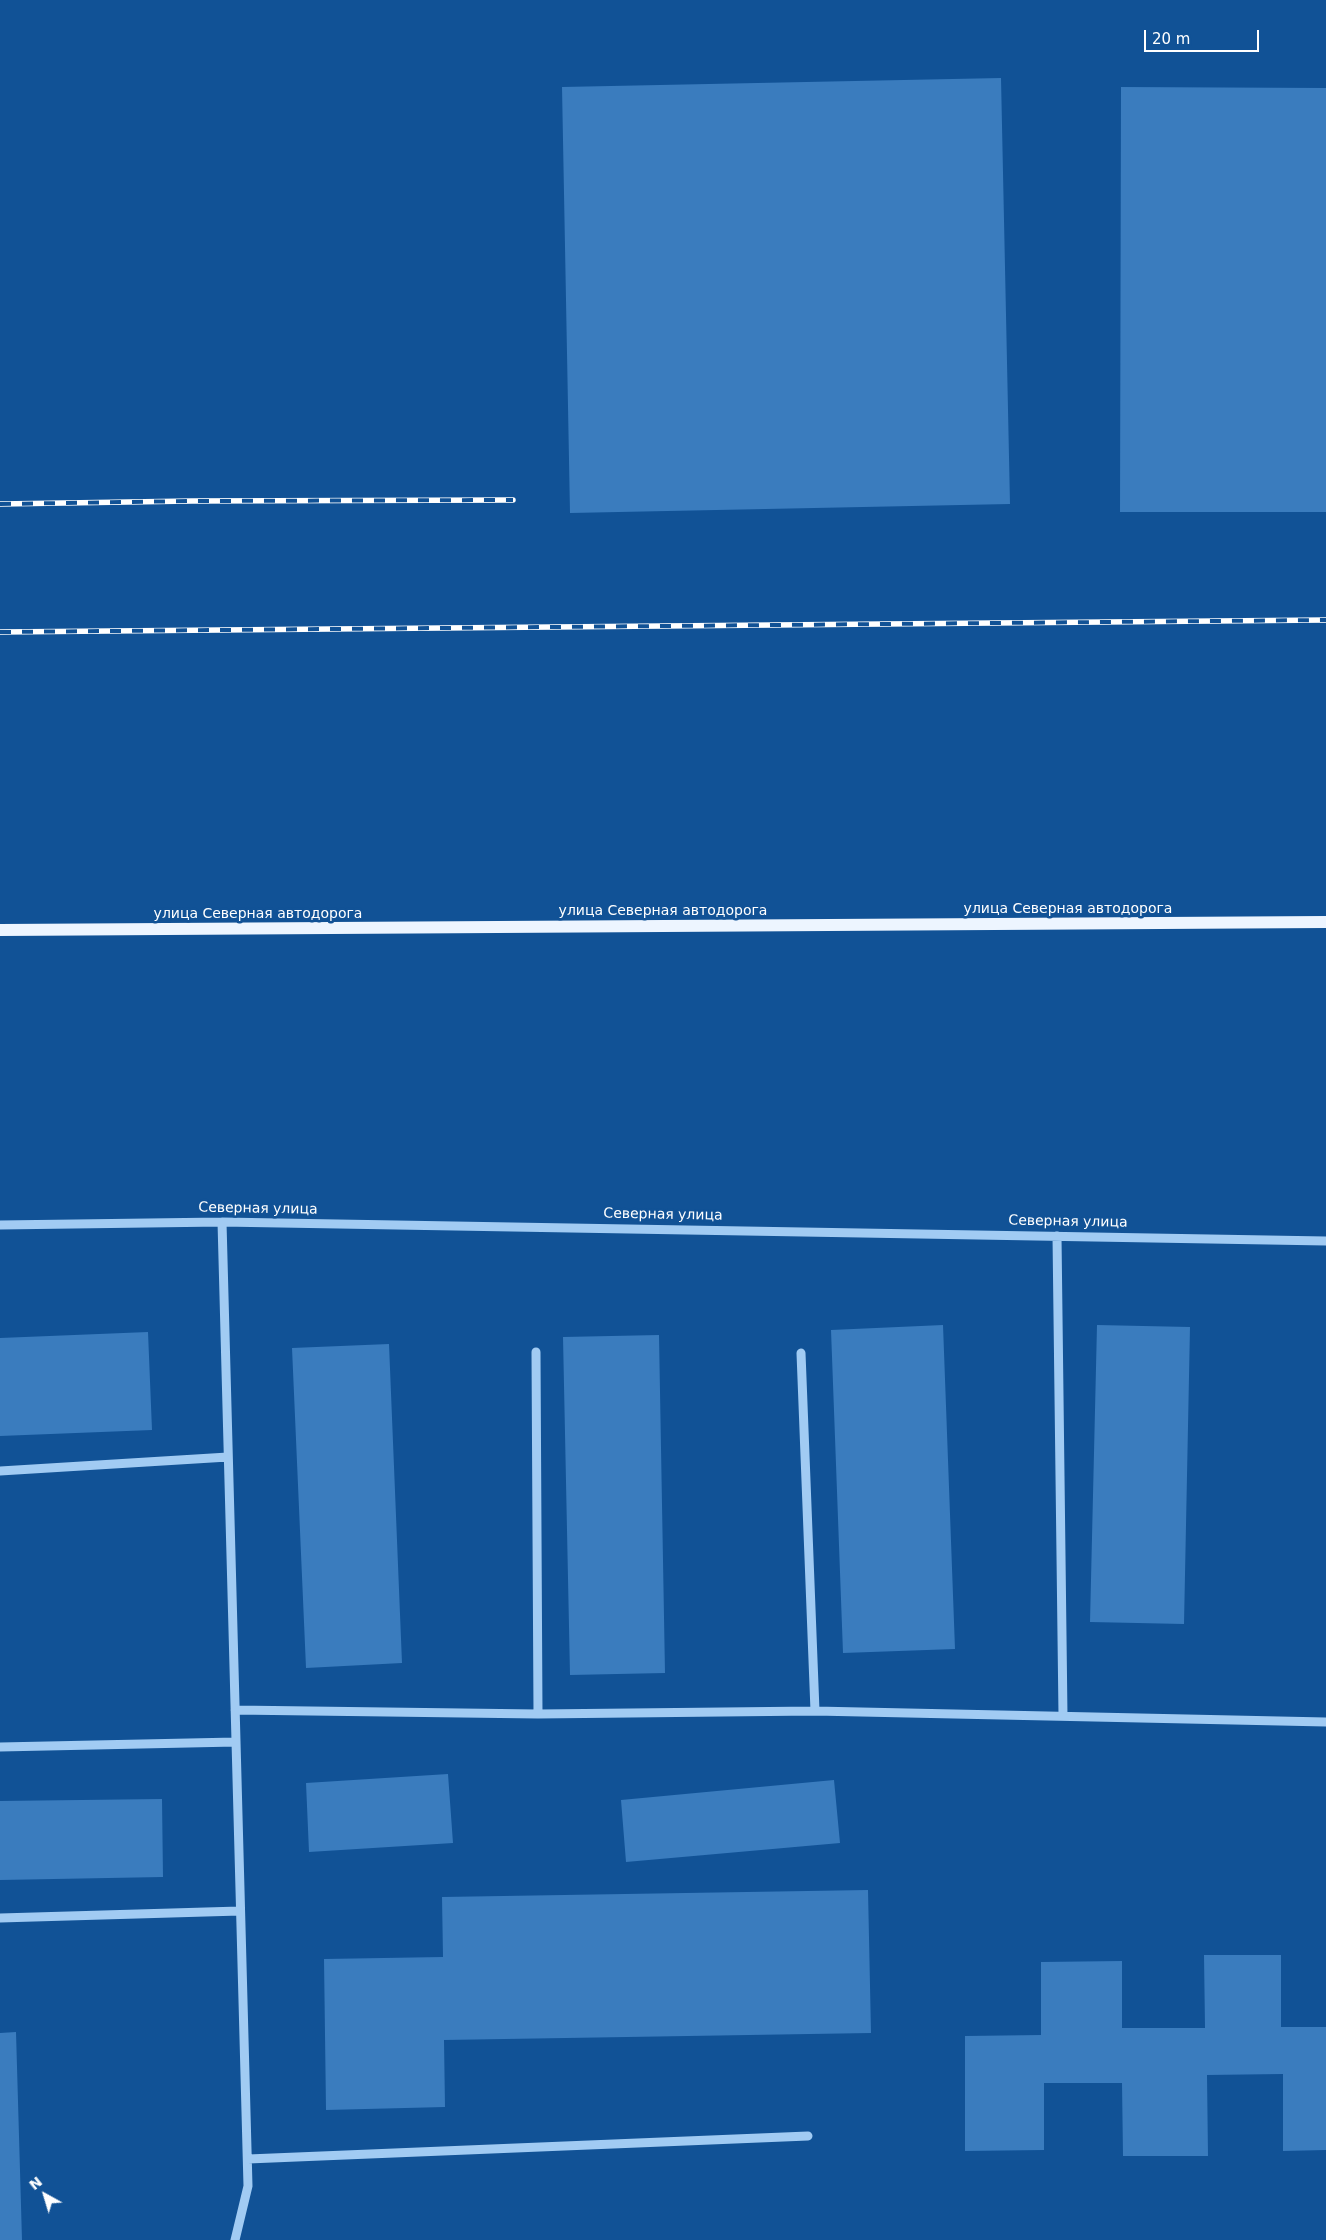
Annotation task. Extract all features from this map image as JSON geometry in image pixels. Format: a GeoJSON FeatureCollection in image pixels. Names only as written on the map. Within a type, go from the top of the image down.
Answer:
{"type":"FeatureCollection","features":[{"type":"Feature","properties":{"kind":"main road","name":"улица Северная автодорога"},"geometry":{"type":"LineString","coordinates":[[0,930],[1326,922]]}},
{"type":"Feature","properties":{"kind":"street","name":"Северная улица"},"geometry":{"type":"LineString","coordinates":[[0,1225],[222,1222],[1326,1241]]}},
{"type":"Feature","properties":{"kind":"street"},"geometry":{"type":"LineString","coordinates":[[222,1222],[248,2159],[248,2186],[235,2240]]}},
{"type":"Feature","properties":{"kind":"street"},"geometry":{"type":"LineString","coordinates":[[1056,1236],[1063,1716]]}},
{"type":"Feature","properties":{"kind":"street"},"geometry":{"type":"LineString","coordinates":[[536,1352],[538,1714]]}},
{"type":"Feature","properties":{"kind":"street"},"geometry":{"type":"LineString","coordinates":[[801,1353],[814,1711]]}},
{"type":"Feature","properties":{"kind":"street"},"geometry":{"type":"LineString","coordinates":[[0,1471],[228,1457]]}},
{"type":"Feature","properties":{"kind":"street"},"geometry":{"type":"LineString","coordinates":[[235,1710],[538,1714],[814,1711],[1326,1722]]}},
{"type":"Feature","properties":{"kind":"street"},"geometry":{"type":"LineString","coordinates":[[0,1747],[236,1742]]}},
{"type":"Feature","properties":{"kind":"street"},"geometry":{"type":"LineString","coordinates":[[0,1918],[240,1911]]}},
{"type":"Feature","properties":{"kind":"street"},"geometry":{"type":"LineString","coordinates":[[248,2159],[808,2136]]}},
{"type":"Feature","properties":{"kind":"building"},"geometry":{"type":"Polygon","coordinates":[[[1001,78],[1010,504],[570,513],[562,87],[1001,78]]]}},
{"type":"Feature","properties":{"kind":"building"},"geometry":{"type":"Polygon","coordinates":[[[1121,87],[1326,88],[1326,512],[1120,512],[1121,87]]]}},
{"type":"Feature","properties":{"kind":"building"},"geometry":{"type":"Polygon","coordinates":[[[943,1325],[955,1649],[843,1653],[831,1330],[943,1325]]]}},
{"type":"Feature","properties":{"kind":"building"},"geometry":{"type":"Polygon","coordinates":[[[1097,1325],[1190,1327],[1184,1624],[1090,1622],[1097,1325]]]}},
{"type":"Feature","properties":{"kind":"building"},"geometry":{"type":"Polygon","coordinates":[[[148,1332],[152,1430],[0,1436],[0,1338],[148,1332]]]}},
{"type":"Feature","properties":{"kind":"building"},"geometry":{"type":"Polygon","coordinates":[[[659,1335],[665,1673],[570,1675],[563,1337],[659,1335]]]}},
{"type":"Feature","properties":{"kind":"building"},"geometry":{"type":"Polygon","coordinates":[[[389,1344],[402,1663],[306,1668],[292,1348],[389,1344]]]}},
{"type":"Feature","properties":{"kind":"building"},"geometry":{"type":"Polygon","coordinates":[[[448,1774],[453,1843],[309,1852],[306,1783],[448,1774]]]}},
{"type":"Feature","properties":{"kind":"building"},"geometry":{"type":"Polygon","coordinates":[[[834,1780],[840,1843],[626,1862],[621,1800],[834,1780]]]}},
{"type":"Feature","properties":{"kind":"building"},"geometry":{"type":"Polygon","coordinates":[[[162,1799],[163,1877],[0,1880],[0,1801],[162,1799]]]}},
{"type":"Feature","properties":{"kind":"building"},"geometry":{"type":"Polygon","coordinates":[[[868,1890],[871,2033],[444,2040],[445,2107],[326,2110],[324,1959],[443,1957],[442,1897],[868,1890]]]}},
{"type":"Feature","properties":{"kind":"building"},"geometry":{"type":"Polygon","coordinates":[[[1204,1955],[1281,1955],[1281,2027],[1326,2027],[1326,2150],[1283,2151],[1283,2074],[1207,2075],[1208,2156],[1123,2156],[1122,2083],[1044,2083],[1044,2150],[965,2151],[965,2036],[1041,2035],[1041,1962],[1122,1961],[1122,2028],[1205,2028],[1204,1955]]]}},
{"type":"Feature","properties":{"kind":"building"},"geometry":{"type":"Polygon","coordinates":[[[16,2032],[22,2240],[0,2240],[0,2033],[16,2032]]]}},
{"type":"Feature","properties":{"kind":"railway"},"geometry":{"type":"LineString","coordinates":[[0,504],[192,501],[513,500]]}},
{"type":"Feature","properties":{"kind":"railway"},"geometry":{"type":"LineString","coordinates":[[0,632],[1326,620]]}}]}
